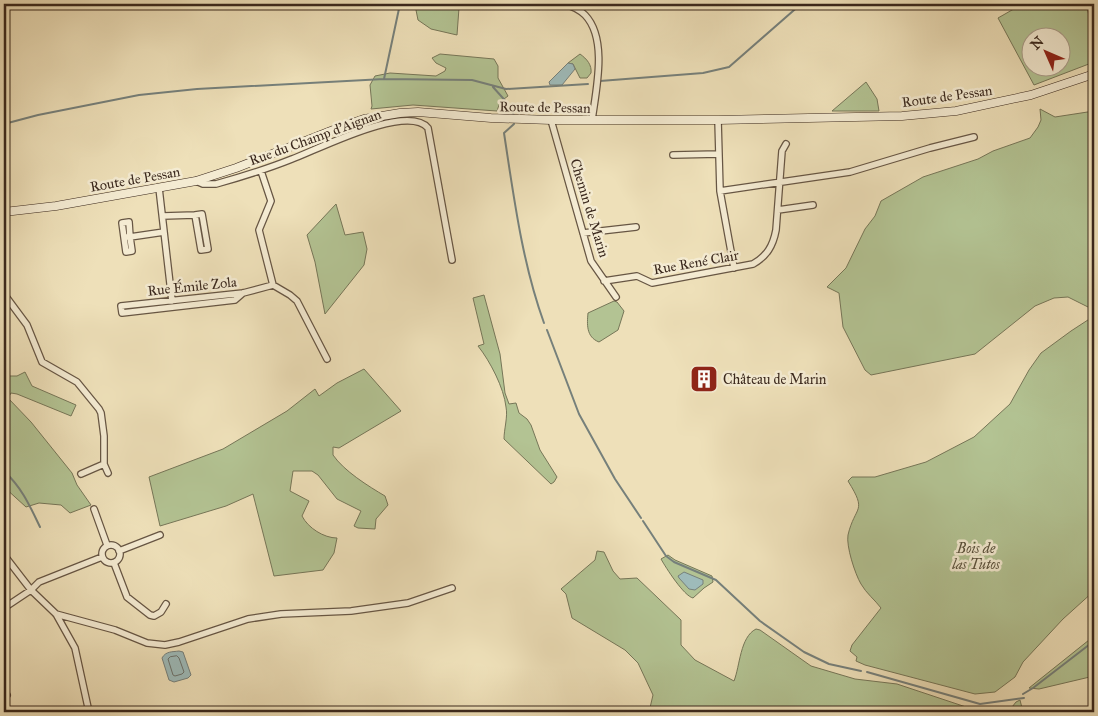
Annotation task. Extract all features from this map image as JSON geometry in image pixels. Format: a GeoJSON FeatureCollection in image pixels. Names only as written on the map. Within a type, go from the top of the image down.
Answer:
{"type":"FeatureCollection","features":[{"type":"Feature","properties":{"kind":"main road","name":"Route de Pessan"},"geometry":{"type":"LineString","coordinates":[[4,212],[56,206],[196,181],[291,148],[341,126],[364,119],[400,113],[418,112],[491,118],[551,120],[718,120],[902,116],[956,111],[1031,95],[1094,74]]}},
{"type":"Feature","properties":{"kind":"street"},"geometry":{"type":"LineString","coordinates":[[564,4],[580,10],[591,23],[596,35],[598,46],[597,79],[592,120]]}},
{"type":"Feature","properties":{"kind":"street","name":"Chemin de Marin"},"geometry":{"type":"LineString","coordinates":[[551,120],[591,261],[616,297]]}},
{"type":"Feature","properties":{"kind":"street"},"geometry":{"type":"LineString","coordinates":[[718,120],[720,191],[734,268]]}},
{"type":"Feature","properties":{"kind":"street","name":"Rue du Champ d'Aignan"},"geometry":{"type":"LineString","coordinates":[[196,181],[203,184],[216,184],[261,171],[342,137],[386,124],[402,121],[425,124],[428,128],[452,260]]}},
{"type":"Feature","properties":{"kind":"street"},"geometry":{"type":"LineString","coordinates":[[720,191],[850,172],[974,137]]}},
{"type":"Feature","properties":{"kind":"street","name":"Rue René Clair"},"geometry":{"type":"LineString","coordinates":[[604,281],[637,276],[652,283],[753,264],[766,255],[774,239],[782,151],[786,144]]}},
{"type":"Feature","properties":{"kind":"street"},"geometry":{"type":"LineString","coordinates":[[291,148],[295,158]]}},
{"type":"Feature","properties":{"kind":"street"},"geometry":{"type":"LineString","coordinates":[[673,155],[719,154]]}},
{"type":"Feature","properties":{"kind":"street"},"geometry":{"type":"LineString","coordinates":[[261,171],[271,201],[259,230],[273,286],[290,294],[297,301],[327,360]]}},
{"type":"Feature","properties":{"kind":"street"},"geometry":{"type":"LineString","coordinates":[[159,188],[172,301]]}},
{"type":"Feature","properties":{"kind":"street"},"geometry":{"type":"LineString","coordinates":[[778,210],[813,205]]}},
{"type":"Feature","properties":{"kind":"street"},"geometry":{"type":"LineString","coordinates":[[162,216],[202,214],[208,249],[201,250],[195,215]]}},
{"type":"Feature","properties":{"kind":"street"},"geometry":{"type":"LineString","coordinates":[[584,233],[636,227]]}},
{"type":"Feature","properties":{"kind":"street"},"geometry":{"type":"LineString","coordinates":[[127,237],[164,232]]}},
{"type":"Feature","properties":{"kind":"street","name":"Rue Émile Zola"},"geometry":{"type":"LineString","coordinates":[[243,293],[236,300],[122,313],[120,306],[243,293],[273,286]]}},
{"type":"Feature","properties":{"kind":"street"},"geometry":{"type":"LineString","coordinates":[[4,294],[27,324],[42,362],[77,382],[99,409],[104,436],[104,464],[108,473]]}},
{"type":"Feature","properties":{"kind":"street"},"geometry":{"type":"LineString","coordinates":[[81,474],[104,464]]}},
{"type":"Feature","properties":{"kind":"street"},"geometry":{"type":"LineString","coordinates":[[94,509],[107,545]]}},
{"type":"Feature","properties":{"kind":"street"},"geometry":{"type":"LineString","coordinates":[[119,551],[160,535]]}},
{"type":"Feature","properties":{"kind":"street"},"geometry":{"type":"LineString","coordinates":[[107,545],[114,546],[119,551],[119,558],[114,562],[107,562],[102,557],[102,550],[107,545]]}},
{"type":"Feature","properties":{"kind":"street"},"geometry":{"type":"LineString","coordinates":[[4,554],[31,590],[56,614],[75,648],[89,712]]}},
{"type":"Feature","properties":{"kind":"street"},"geometry":{"type":"LineString","coordinates":[[4,608],[31,590],[39,582],[102,557]]}},
{"type":"Feature","properties":{"kind":"street"},"geometry":{"type":"LineString","coordinates":[[114,562],[127,597],[154,616],[161,612],[166,604]]}},
{"type":"Feature","properties":{"kind":"street"},"geometry":{"type":"LineString","coordinates":[[56,614],[115,630],[147,643],[165,645],[248,619],[281,614],[351,611],[408,603],[452,588]]}},
{"type":"Feature","properties":{"kind":"green space"},"geometry":{"type":"Polygon","coordinates":[[[423,4],[461,4],[457,35],[431,29],[418,20],[416,10],[423,4]]]}},
{"type":"Feature","properties":{"kind":"green space"},"geometry":{"type":"Polygon","coordinates":[[[1018,4],[1086,4],[1094,35],[1094,62],[1070,71],[1070,28],[1020,28],[1020,59],[998,18],[1019,6],[1018,4]]]}},
{"type":"Feature","properties":{"kind":"green space"},"geometry":{"type":"Polygon","coordinates":[[[440,54],[494,59],[498,66],[498,78],[508,96],[500,102],[497,111],[413,105],[371,109],[370,85],[375,76],[390,73],[436,76],[445,71],[446,68],[436,63],[432,58],[440,54]]]}},
{"type":"Feature","properties":{"kind":"green space"},"geometry":{"type":"Polygon","coordinates":[[[580,54],[591,67],[591,73],[587,78],[580,78],[573,64],[568,63],[580,54]]]}},
{"type":"Feature","properties":{"kind":"green space"},"geometry":{"type":"Polygon","coordinates":[[[1030,78],[1052,78],[1034,85],[1030,78]]]}},
{"type":"Feature","properties":{"kind":"green space"},"geometry":{"type":"Polygon","coordinates":[[[866,82],[877,99],[879,111],[832,111],[866,82]]]}},
{"type":"Feature","properties":{"kind":"green space"},"geometry":{"type":"Polygon","coordinates":[[[1040,109],[1055,117],[1094,111],[1094,310],[1068,297],[1054,298],[1035,306],[975,354],[871,375],[865,370],[843,327],[839,293],[827,287],[846,268],[865,229],[875,216],[881,201],[923,177],[978,159],[993,151],[1030,138],[1041,120],[1040,109]]]}},
{"type":"Feature","properties":{"kind":"green space"},"geometry":{"type":"Polygon","coordinates":[[[336,204],[345,235],[363,232],[367,249],[364,265],[325,314],[315,262],[307,235],[336,204]]]}},
{"type":"Feature","properties":{"kind":"green space"},"geometry":{"type":"Polygon","coordinates":[[[484,295],[500,354],[505,393],[509,404],[516,403],[519,413],[531,425],[540,450],[557,477],[551,484],[504,439],[507,415],[505,400],[496,375],[478,346],[484,344],[473,298],[484,295]]]}},
{"type":"Feature","properties":{"kind":"green space"},"geometry":{"type":"Polygon","coordinates":[[[614,301],[624,311],[618,330],[599,342],[590,334],[588,313],[614,301]]]}},
{"type":"Feature","properties":{"kind":"green space","name":"Bois de las Tutos"},"geometry":{"type":"Polygon","coordinates":[[[1094,316],[1094,591],[1063,619],[1023,662],[1015,677],[995,692],[975,694],[856,661],[857,657],[850,651],[852,645],[881,608],[861,584],[851,560],[848,535],[859,504],[848,481],[852,477],[875,477],[926,462],[974,437],[1010,404],[1041,353],[1094,316]]]}},
{"type":"Feature","properties":{"kind":"green space"},"geometry":{"type":"Polygon","coordinates":[[[364,369],[401,411],[339,448],[333,447],[333,455],[350,472],[385,496],[388,505],[376,519],[375,529],[358,528],[354,526],[361,511],[337,499],[318,475],[312,471],[293,471],[290,491],[309,501],[302,516],[312,528],[332,538],[337,538],[334,553],[323,570],[274,576],[253,494],[226,506],[160,526],[149,477],[223,449],[287,411],[315,389],[319,396],[337,383],[364,369]]]}},
{"type":"Feature","properties":{"kind":"green space"},"geometry":{"type":"Polygon","coordinates":[[[4,372],[9,376],[17,376],[25,372],[32,386],[76,405],[71,416],[17,394],[11,393],[8,398],[31,422],[72,473],[77,485],[91,505],[70,513],[61,505],[39,503],[26,507],[4,487],[4,372]]]}},
{"type":"Feature","properties":{"kind":"green space"},"geometry":{"type":"Polygon","coordinates":[[[597,551],[604,552],[613,571],[620,579],[637,578],[681,620],[681,645],[695,660],[734,681],[744,645],[747,638],[756,629],[811,666],[855,679],[897,684],[981,712],[649,712],[653,695],[638,663],[625,650],[572,618],[566,594],[561,589],[595,560],[597,551]]]}},
{"type":"Feature","properties":{"kind":"green space"},"geometry":{"type":"Polygon","coordinates":[[[668,555],[712,576],[713,582],[693,598],[689,596],[661,559],[668,555]]]}},
{"type":"Feature","properties":{"kind":"green space"},"geometry":{"type":"Polygon","coordinates":[[[1094,636],[1094,676],[1039,689],[1029,688],[1094,636]]]}},
{"type":"Feature","properties":{"kind":"green space"},"geometry":{"type":"Polygon","coordinates":[[[1020,700],[1023,712],[992,712],[1012,707],[1020,700]]]}},
{"type":"Feature","properties":{"kind":"water"},"geometry":{"type":"Polygon","coordinates":[[[568,63],[573,64],[575,69],[562,85],[550,85],[549,82],[568,63]]]}},
{"type":"Feature","properties":{"kind":"water"},"geometry":{"type":"Polygon","coordinates":[[[684,572],[703,580],[703,584],[695,590],[689,589],[678,576],[684,572]]]}},
{"type":"Feature","properties":{"kind":"water"},"geometry":{"type":"Polygon","coordinates":[[[183,652],[191,675],[188,678],[174,682],[169,680],[162,658],[167,653],[183,652]]]}},
{"type":"Feature","properties":{"kind":"waterway"},"geometry":{"type":"LineString","coordinates":[[384,79],[400,4]]}},
{"type":"Feature","properties":{"kind":"waterway"},"geometry":{"type":"LineString","coordinates":[[600,81],[703,73],[729,67],[801,4]]}},
{"type":"Feature","properties":{"kind":"waterway"},"geometry":{"type":"LineString","coordinates":[[4,124],[38,115],[139,95],[197,89],[384,79],[472,80],[506,89],[588,84]]}},
{"type":"Feature","properties":{"kind":"waterway"},"geometry":{"type":"LineString","coordinates":[[493,87],[511,107],[514,116]]}},
{"type":"Feature","properties":{"kind":"waterway"},"geometry":{"type":"LineString","coordinates":[[514,124],[504,133],[515,206],[524,253],[544,323]]}},
{"type":"Feature","properties":{"kind":"waterway"},"geometry":{"type":"LineString","coordinates":[[547,330],[579,414],[615,479],[641,518]]}},
{"type":"Feature","properties":{"kind":"waterway"},"geometry":{"type":"LineString","coordinates":[[4,471],[20,490],[40,527]]}},
{"type":"Feature","properties":{"kind":"waterway"},"geometry":{"type":"LineString","coordinates":[[643,521],[666,556],[674,562],[716,580],[760,621],[804,652],[829,664],[861,671]]}},
{"type":"Feature","properties":{"kind":"waterway"},"geometry":{"type":"LineString","coordinates":[[1023,694],[1094,641]]}},
{"type":"Feature","properties":{"kind":"waterway"},"geometry":{"type":"LineString","coordinates":[[867,672],[980,704],[1024,698]]}},
{"type":"Feature","properties":{"kind":"place","name":"Château de Marin"},"geometry":{"type":"Point","coordinates":[704,379]}}]}
